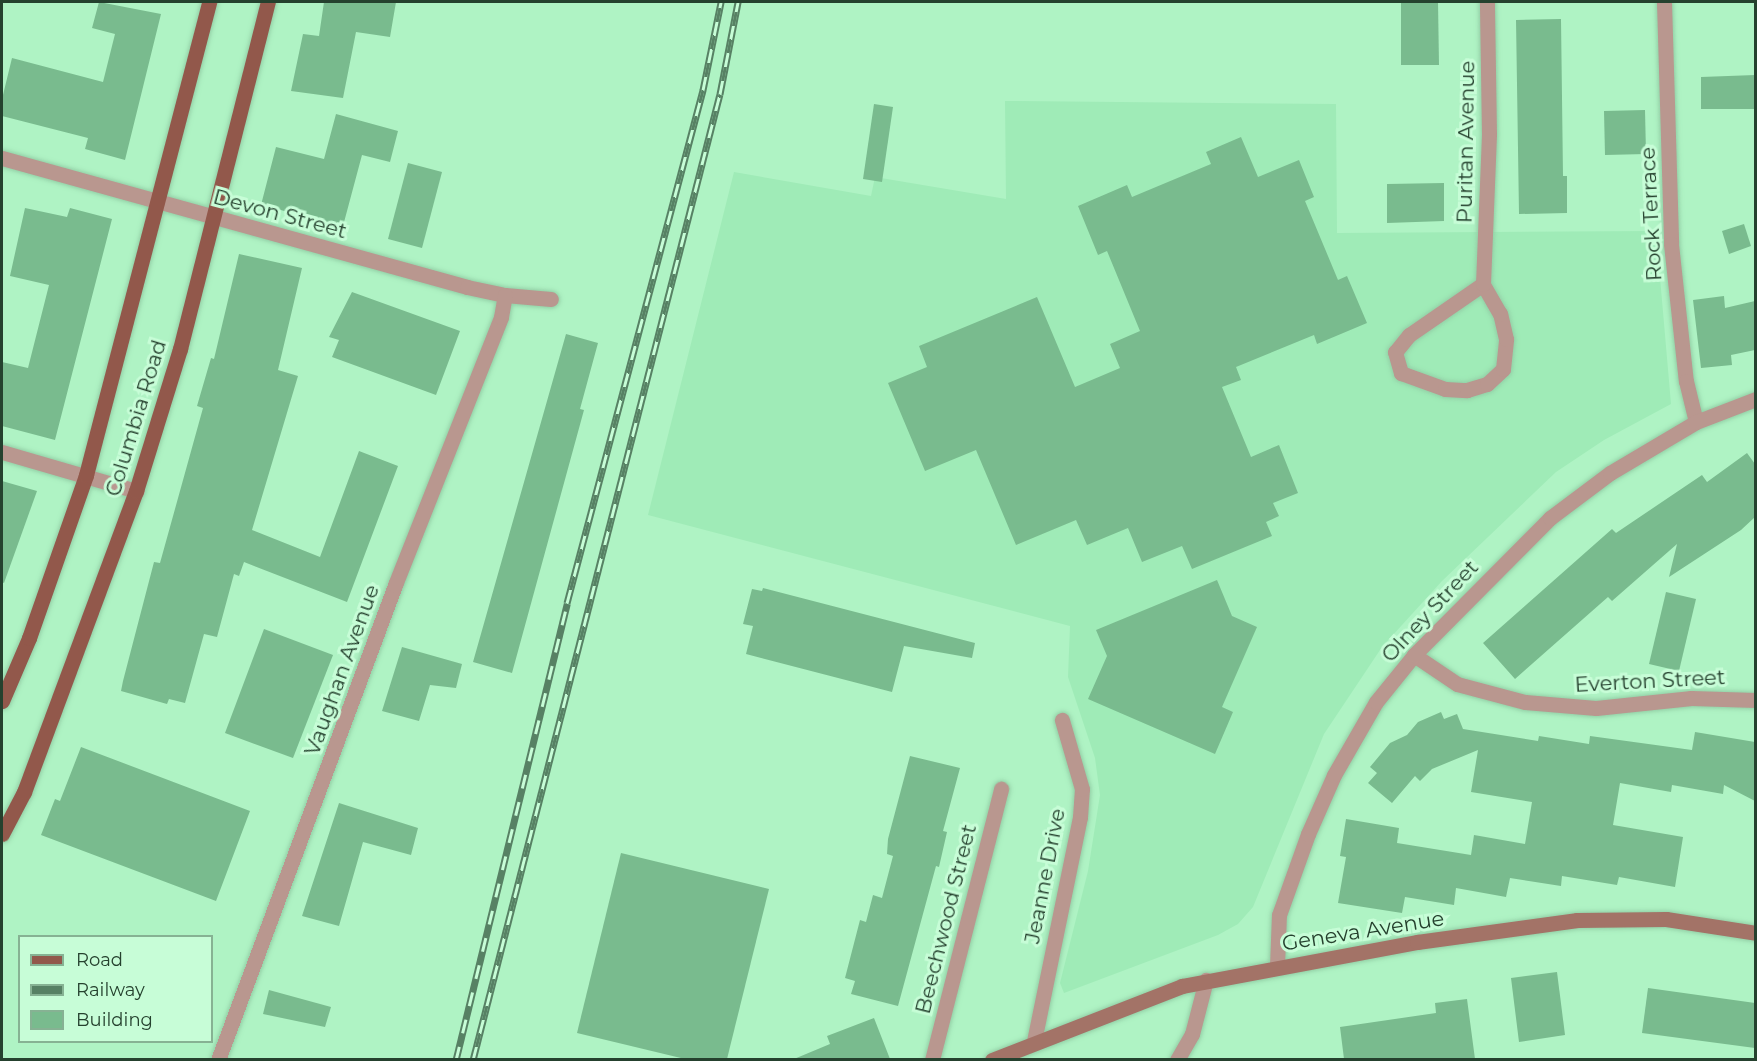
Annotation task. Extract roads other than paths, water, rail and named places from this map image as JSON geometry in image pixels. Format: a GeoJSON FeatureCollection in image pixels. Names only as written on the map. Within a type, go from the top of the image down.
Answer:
{"type":"FeatureCollection","features":[{"type":"Feature","properties":{"kind":"main road","name":"Columbia Road"},"geometry":{"type":"LineString","coordinates":[[2,701],[29,638],[86,475],[209,2]]}},
{"type":"Feature","properties":{"kind":"main road","name":"Columbia Road"},"geometry":{"type":"LineString","coordinates":[[2,834],[24,792],[136,491],[180,349],[268,2]]}},
{"type":"Feature","properties":{"kind":"main road","name":"Geneva Avenue"},"geometry":{"type":"LineString","coordinates":[[992,1059],[1034,1041],[1206,980],[1277,966],[1577,920],[1666,919],[1755,933]]}},
{"type":"Feature","properties":{"kind":"street","name":"Puritan Avenue"},"geometry":{"type":"LineString","coordinates":[[1484,284],[1409,335],[1395,352],[1401,373],[1445,389],[1467,390],[1487,384],[1503,369],[1506,339],[1500,314],[1484,284],[1489,134],[1487,2]]}},
{"type":"Feature","properties":{"kind":"street","name":"Rock Terrace"},"geometry":{"type":"LineString","coordinates":[[1664,2],[1671,244],[1686,381],[1696,422]]}},
{"type":"Feature","properties":{"kind":"street","name":"Devon Street"},"geometry":{"type":"LineString","coordinates":[[2,158],[505,296],[550,299]]}},
{"type":"Feature","properties":{"kind":"street","name":"Vaughan Avenue"},"geometry":{"type":"LineString","coordinates":[[218,1059],[395,585],[501,317],[505,296]]}},
{"type":"Feature","properties":{"kind":"street","name":"Olney Street"},"geometry":{"type":"LineString","coordinates":[[1277,966],[1279,915],[1312,824],[1334,775],[1376,702],[1414,655],[1550,518],[1610,473],[1696,422],[1755,399]]}},
{"type":"Feature","properties":{"kind":"street"},"geometry":{"type":"LineString","coordinates":[[2,452],[136,491]]}},
{"type":"Feature","properties":{"kind":"street","name":"Everton Street"},"geometry":{"type":"LineString","coordinates":[[1414,655],[1457,684],[1525,702],[1596,708],[1702,698],[1755,700]]}},
{"type":"Feature","properties":{"kind":"street","name":"Jeanne Drive"},"geometry":{"type":"LineString","coordinates":[[1034,1041],[1080,817],[1082,789],[1062,720]]}},
{"type":"Feature","properties":{"kind":"street","name":"Beechwood Street"},"geometry":{"type":"LineString","coordinates":[[932,1059],[1001,789]]}},
{"type":"Feature","properties":{"kind":"street"},"geometry":{"type":"LineString","coordinates":[[1177,1059],[1192,1034],[1206,980]]}},
{"type":"Feature","properties":{"kind":"railway"},"geometry":{"type":"LineString","coordinates":[[456,1060],[567,603],[703,90],[721,2]]}},
{"type":"Feature","properties":{"kind":"railway"},"geometry":{"type":"LineString","coordinates":[[473,1060],[720,94],[738,2]]}}]}
